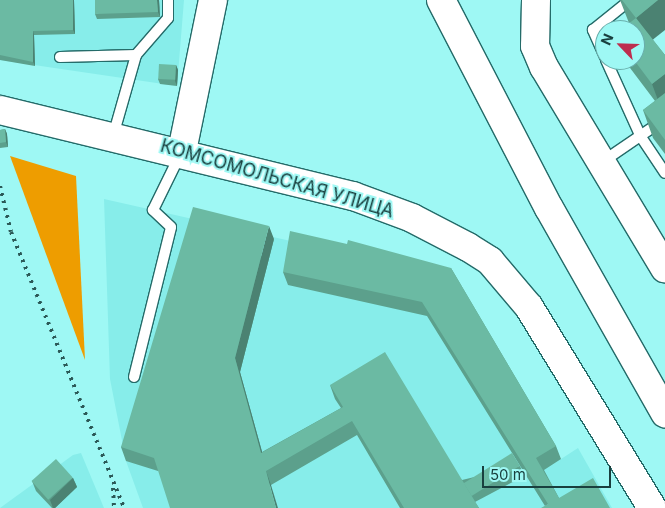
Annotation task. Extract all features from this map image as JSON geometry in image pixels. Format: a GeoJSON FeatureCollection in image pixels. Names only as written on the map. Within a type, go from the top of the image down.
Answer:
{"type":"FeatureCollection","features":[{"type":"Feature","properties":{"kind":"main road"},"geometry":{"type":"LineString","coordinates":[[182,151],[213,0]]}},
{"type":"Feature","properties":{"kind":"main road"},"geometry":{"type":"LineString","coordinates":[[441,0],[549,208],[663,410]]}},
{"type":"Feature","properties":{"kind":"main road"},"geometry":{"type":"LineString","coordinates":[[536,0],[535,46],[599,164],[665,268]]}},
{"type":"Feature","properties":{"kind":"main road","name":"КОМСОМОЛЬСКАЯ УЛИЦА"},"geometry":{"type":"LineString","coordinates":[[0,110],[182,151],[388,208],[468,247],[490,261],[529,307],[652,508]]}},
{"type":"Feature","properties":{"kind":"main road"},"geometry":{"type":"LineString","coordinates":[[468,247],[523,321],[631,508]]}},
{"type":"Feature","properties":{"kind":"lane"},"geometry":{"type":"LineString","coordinates":[[113,136],[136,55],[168,18],[168,0]]}},
{"type":"Feature","properties":{"kind":"lane"},"geometry":{"type":"LineString","coordinates":[[605,20],[630,0]]}},
{"type":"Feature","properties":{"kind":"lane"},"geometry":{"type":"LineString","coordinates":[[60,57],[136,55]]}},
{"type":"Feature","properties":{"kind":"lane"},"geometry":{"type":"LineString","coordinates":[[611,70],[641,137],[665,173]]}},
{"type":"Feature","properties":{"kind":"lane"},"geometry":{"type":"LineString","coordinates":[[599,164],[665,119]]}},
{"type":"Feature","properties":{"kind":"lane"},"geometry":{"type":"LineString","coordinates":[[134,377],[171,226],[153,210],[182,151]]}},
{"type":"Feature","properties":{"kind":"shaded area"},"geometry":{"type":"Polygon","coordinates":[[[0,0],[184,0],[177,86],[0,60],[0,0]]]}},
{"type":"Feature","properties":{"kind":"shaded area"},"geometry":{"type":"Polygon","coordinates":[[[10,156],[76,176],[85,360],[10,156]]]}},
{"type":"Feature","properties":{"kind":"shaded area"},"geometry":{"type":"Polygon","coordinates":[[[104,199],[402,266],[561,459],[578,448],[612,508],[143,508],[126,461],[110,379],[104,199]]]}},
{"type":"Feature","properties":{"kind":"shaded area"},"geometry":{"type":"Polygon","coordinates":[[[81,453],[104,508],[0,508],[73,455],[81,453]]]}},
{"type":"Feature","properties":{"kind":"building"},"geometry":{"type":"Polygon","coordinates":[[[0,0],[73,0],[73,30],[33,31],[33,62],[0,55],[0,0]]]}},
{"type":"Feature","properties":{"kind":"building"},"geometry":{"type":"Polygon","coordinates":[[[95,0],[157,0],[158,12],[95,14],[95,0]]]}},
{"type":"Feature","properties":{"kind":"building"},"geometry":{"type":"Polygon","coordinates":[[[622,0],[658,0],[636,18],[622,0]]]}},
{"type":"Feature","properties":{"kind":"building"},"geometry":{"type":"Polygon","coordinates":[[[645,29],[665,55],[665,74],[652,84],[642,70],[645,70],[645,29]]]}},
{"type":"Feature","properties":{"kind":"building"},"geometry":{"type":"Polygon","coordinates":[[[159,64],[176,65],[175,80],[158,79],[159,64]]]}},
{"type":"Feature","properties":{"kind":"building"},"geometry":{"type":"Polygon","coordinates":[[[665,93],[665,140],[643,110],[665,93]]]}},
{"type":"Feature","properties":{"kind":"building"},"geometry":{"type":"Polygon","coordinates":[[[5,129],[6,142],[0,143],[0,130],[5,129]]]}},
{"type":"Feature","properties":{"kind":"building"},"geometry":{"type":"Polygon","coordinates":[[[193,207],[269,226],[235,358],[261,453],[343,407],[330,385],[385,352],[479,508],[404,508],[352,421],[266,471],[276,508],[170,508],[154,458],[121,447],[193,207]]]}},
{"type":"Feature","properties":{"kind":"building"},"geometry":{"type":"Polygon","coordinates":[[[290,231],[347,244],[348,240],[451,268],[556,446],[536,458],[559,498],[593,478],[610,508],[541,508],[548,504],[422,302],[283,272],[290,231]]]}},
{"type":"Feature","properties":{"kind":"building"},"geometry":{"type":"Polygon","coordinates":[[[512,453],[520,466],[472,496],[464,483],[512,453]]]}},
{"type":"Feature","properties":{"kind":"building"},"geometry":{"type":"Polygon","coordinates":[[[56,459],[73,478],[48,500],[31,481],[56,459]]]}},
{"type":"Feature","properties":{"kind":"railway"},"geometry":{"type":"LineString","coordinates":[[0,186],[11,232],[124,508]]}},
{"type":"Feature","properties":{"kind":"railway"},"geometry":{"type":"LineString","coordinates":[[113,488],[114,508]]}}]}
